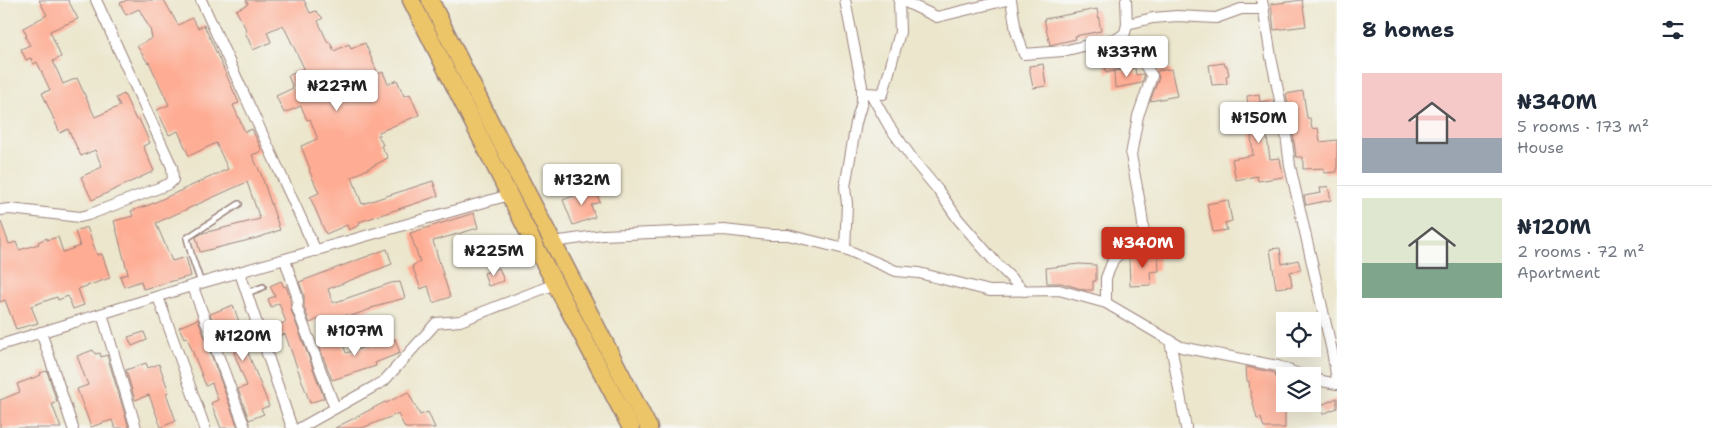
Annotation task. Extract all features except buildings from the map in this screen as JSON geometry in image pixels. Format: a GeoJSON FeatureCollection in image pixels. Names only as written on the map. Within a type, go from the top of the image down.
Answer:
{"type":"FeatureCollection","features":[{"type":"Feature","properties":{"kind":"highway"},"geometry":{"type":"LineString","coordinates":[[411,0],[509,195],[631,428]]}},
{"type":"Feature","properties":{"kind":"highway"},"geometry":{"type":"LineString","coordinates":[[431,0],[489,119],[649,428]]}},
{"type":"Feature","properties":{"kind":"street"},"geometry":{"type":"LineString","coordinates":[[0,210],[10,209],[80,217],[169,184],[173,180],[172,167],[96,0]]}},
{"type":"Feature","properties":{"kind":"street"},"geometry":{"type":"LineString","coordinates":[[201,0],[316,251]]}},
{"type":"Feature","properties":{"kind":"street"},"geometry":{"type":"LineString","coordinates":[[845,0],[862,86],[889,126],[958,219],[996,263],[1024,291]]}},
{"type":"Feature","properties":{"kind":"street"},"geometry":{"type":"LineString","coordinates":[[867,93],[883,94],[900,32],[900,0],[937,17],[1006,0]]}},
{"type":"Feature","properties":{"kind":"street"},"geometry":{"type":"LineString","coordinates":[[1011,0],[1016,31],[1024,54],[1063,51],[1117,39],[1125,33],[1127,24],[1126,0]]}},
{"type":"Feature","properties":{"kind":"street"},"geometry":{"type":"LineString","coordinates":[[1127,24],[1152,18],[1177,16],[1216,18],[1263,4],[1271,57],[1284,118],[1290,166],[1337,380]]}},
{"type":"Feature","properties":{"kind":"street"},"geometry":{"type":"LineString","coordinates":[[1106,303],[1106,278],[1113,260],[1118,254],[1139,248],[1145,241],[1131,155],[1138,116],[1152,76],[1135,50],[1117,39]]}},
{"type":"Feature","properties":{"kind":"street"},"geometry":{"type":"LineString","coordinates":[[845,249],[846,187],[856,123],[862,102],[867,93]]}},
{"type":"Feature","properties":{"kind":"street"},"geometry":{"type":"LineString","coordinates":[[0,345],[197,285],[509,195]]}},
{"type":"Feature","properties":{"kind":"street"},"geometry":{"type":"LineString","coordinates":[[552,242],[603,235],[724,230],[788,235],[845,249],[896,271],[918,273],[990,291],[1059,290],[1106,303],[1181,346],[1281,367]]}},
{"type":"Feature","properties":{"kind":"street"},"geometry":{"type":"LineString","coordinates":[[285,260],[298,296],[296,308],[335,408]]}},
{"type":"Feature","properties":{"kind":"street"},"geometry":{"type":"LineString","coordinates":[[240,273],[292,428]]}},
{"type":"Feature","properties":{"kind":"street"},"geometry":{"type":"LineString","coordinates":[[300,428],[384,381],[436,323],[460,321],[555,284]]}},
{"type":"Feature","properties":{"kind":"street"},"geometry":{"type":"LineString","coordinates":[[197,285],[245,428]]}},
{"type":"Feature","properties":{"kind":"street"},"geometry":{"type":"LineString","coordinates":[[158,297],[205,428]]}},
{"type":"Feature","properties":{"kind":"street"},"geometry":{"type":"LineString","coordinates":[[102,314],[136,428]]}},
{"type":"Feature","properties":{"kind":"street"},"geometry":{"type":"LineString","coordinates":[[42,332],[73,428]]}},
{"type":"Feature","properties":{"kind":"street"},"geometry":{"type":"LineString","coordinates":[[1170,340],[1186,428]]}},
{"type":"Feature","properties":{"kind":"street"},"geometry":{"type":"LineString","coordinates":[[1321,381],[1337,384]]}},
{"type":"Feature","properties":{"kind":"lane"},"geometry":{"type":"LineString","coordinates":[[197,285],[187,238],[239,204]]}},
{"type":"Feature","properties":{"kind":"lane"},"geometry":{"type":"LineString","coordinates":[[247,293],[263,287]]}}]}
